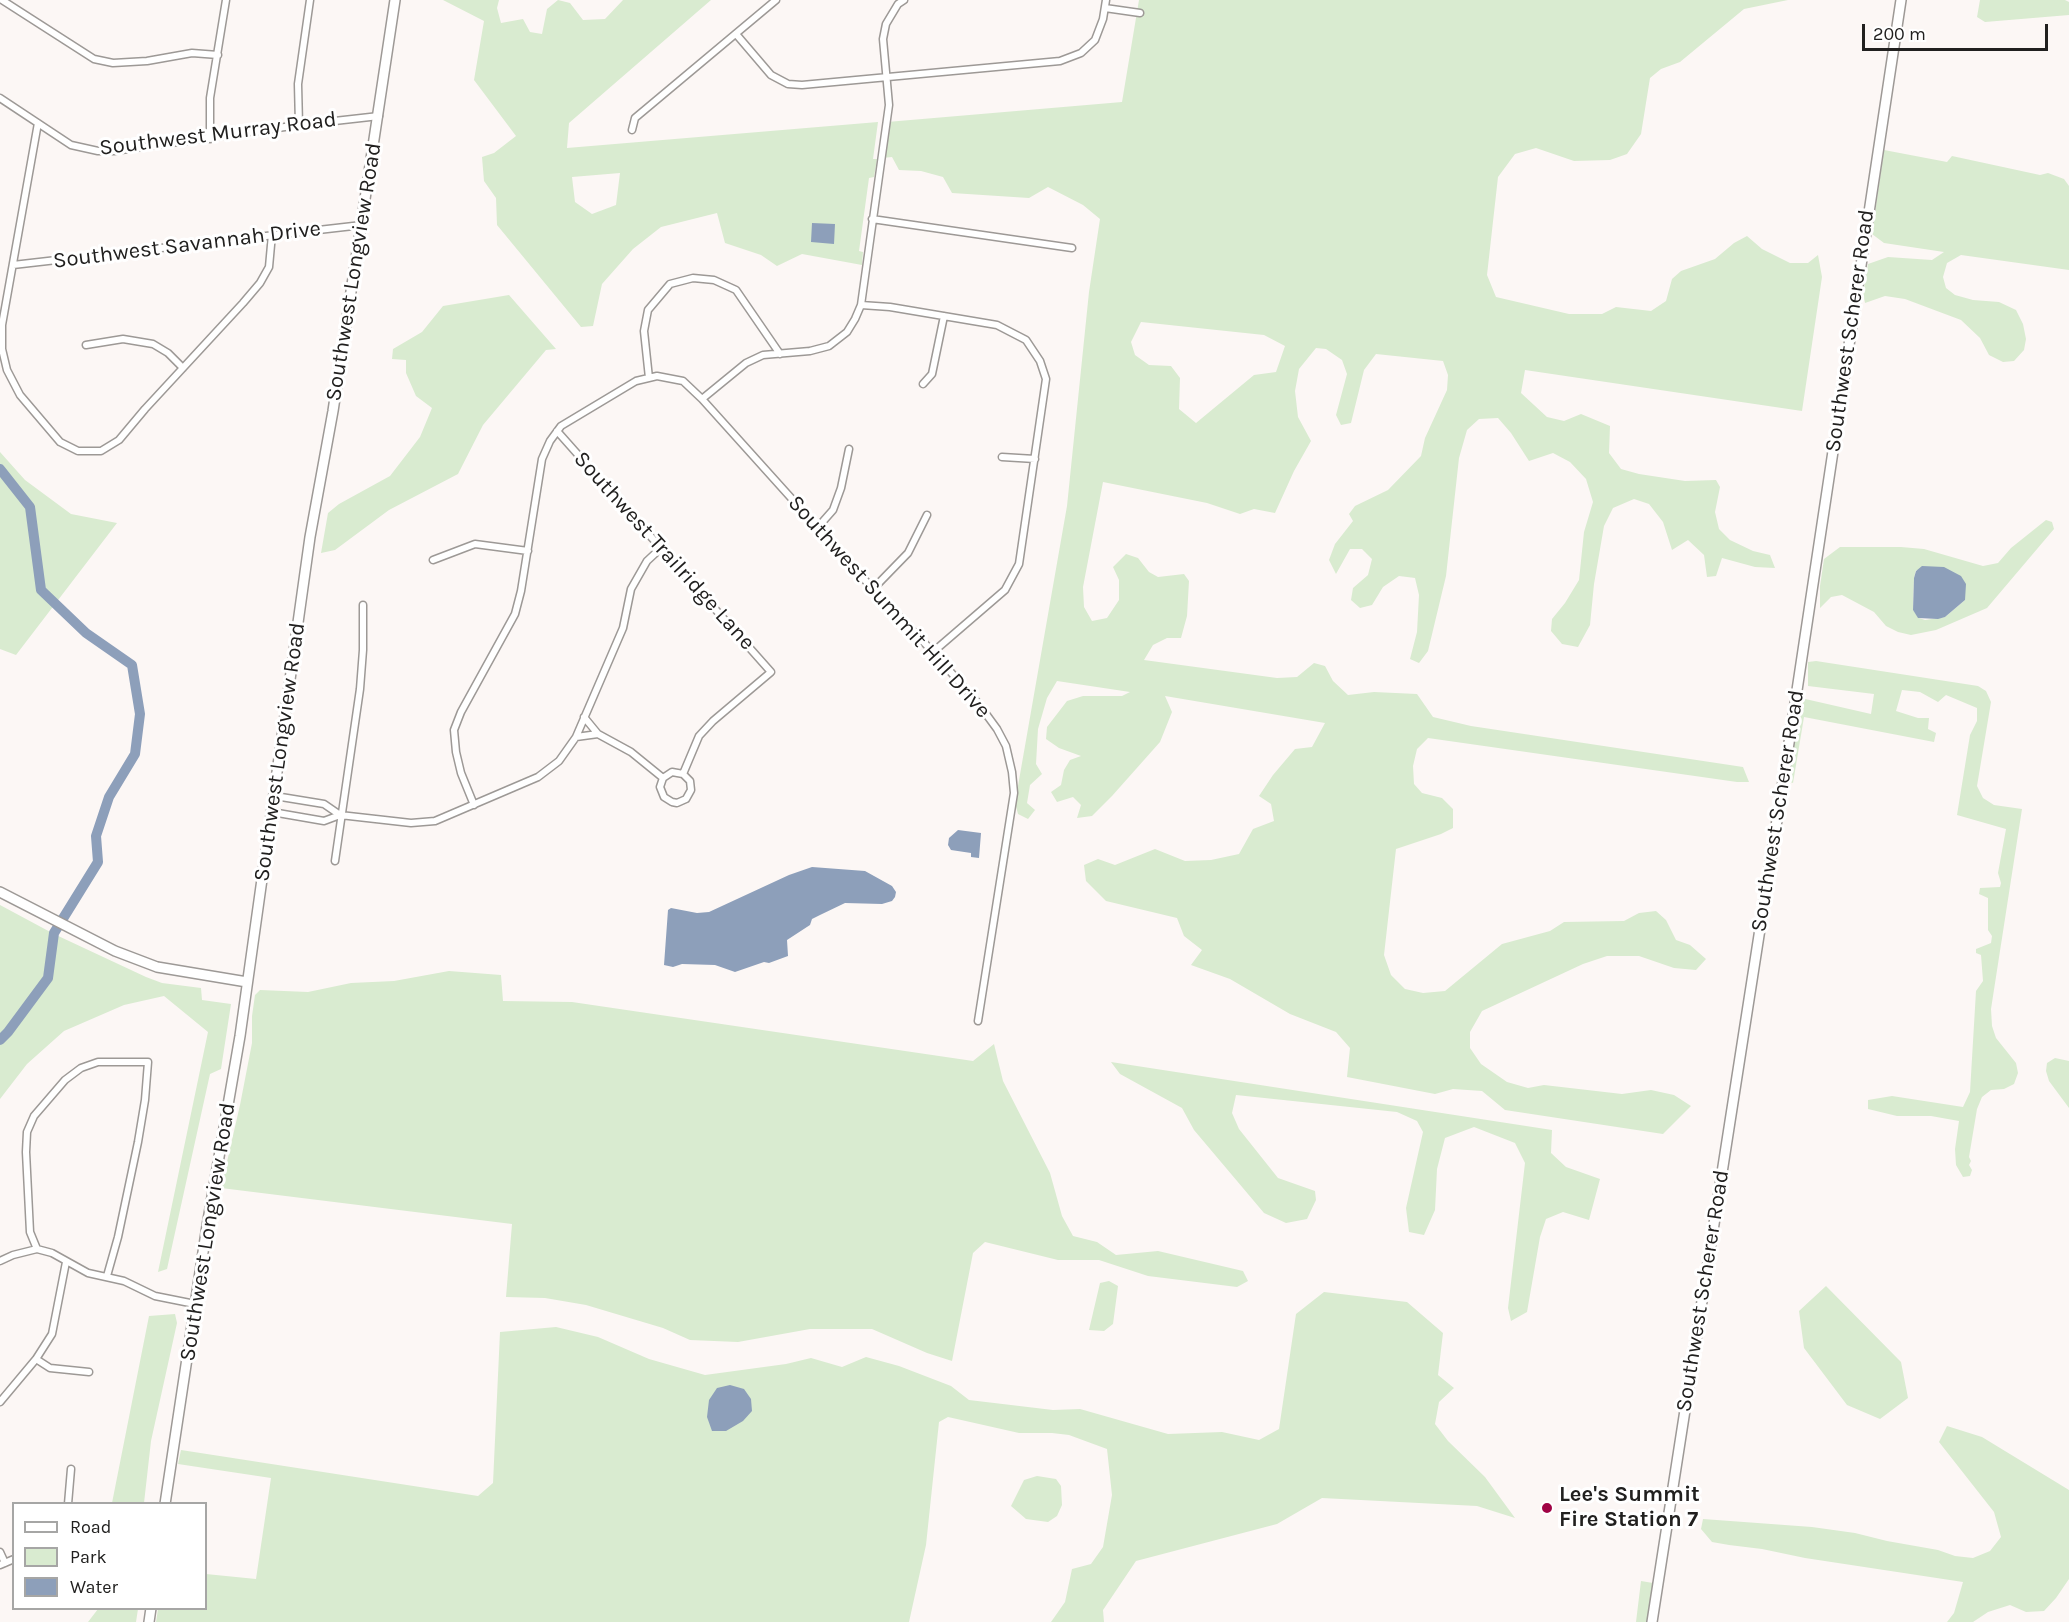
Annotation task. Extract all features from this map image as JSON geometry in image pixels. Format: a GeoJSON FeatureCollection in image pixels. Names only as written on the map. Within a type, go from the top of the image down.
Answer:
{"type":"FeatureCollection","features":[{"type":"Feature","properties":{"kind":"main road","name":"Southwest Longview Road"},"geometry":{"type":"LineString","coordinates":[[165,1502],[195,1304],[240,1036],[310,537],[333,411],[395,0]]}},
{"type":"Feature","properties":{"kind":"main road","name":"Southwest Scherer Road"},"geometry":{"type":"LineString","coordinates":[[1652,1622],[1901,0]]}},
{"type":"Feature","properties":{"kind":"main road"},"geometry":{"type":"LineString","coordinates":[[0,892],[115,951],[157,967],[247,982]]}},
{"type":"Feature","properties":{"kind":"street"},"geometry":{"type":"LineString","coordinates":[[2,0],[94,59],[113,63],[147,61],[192,53],[218,55]]}},
{"type":"Feature","properties":{"kind":"street"},"geometry":{"type":"LineString","coordinates":[[210,139],[210,98],[226,0]]}},
{"type":"Feature","properties":{"kind":"street"},"geometry":{"type":"LineString","coordinates":[[299,125],[298,84],[310,0]]}},
{"type":"Feature","properties":{"kind":"street"},"geometry":{"type":"LineString","coordinates":[[632,130],[635,118],[776,0]]}},
{"type":"Feature","properties":{"kind":"street"},"geometry":{"type":"LineString","coordinates":[[702,399],[746,363],[763,355],[810,351],[829,346],[847,332],[861,305],[889,107],[883,39],[886,24],[898,4],[904,0]]}},
{"type":"Feature","properties":{"kind":"street"},"geometry":{"type":"LineString","coordinates":[[736,34],[771,75],[788,84],[802,85],[1060,61],[1081,53],[1095,40],[1106,0]]}},
{"type":"Feature","properties":{"kind":"street"},"geometry":{"type":"LineString","coordinates":[[1105,8],[1140,13]]}},
{"type":"Feature","properties":{"kind":"street","name":"Southwest Murray Road"},"geometry":{"type":"LineString","coordinates":[[0,98],[71,146],[98,152],[379,116]]}},
{"type":"Feature","properties":{"kind":"street"},"geometry":{"type":"LineString","coordinates":[[38,123],[3,325],[2,349],[7,370],[20,394],[60,442],[78,452],[101,451],[119,440],[260,283],[269,267],[272,234]]}},
{"type":"Feature","properties":{"kind":"street"},"geometry":{"type":"LineString","coordinates":[[872,219],[1072,248]]}},
{"type":"Feature","properties":{"kind":"street","name":"Southwest Savannah Drive"},"geometry":{"type":"LineString","coordinates":[[13,265],[362,225]]}},
{"type":"Feature","properties":{"kind":"street"},"geometry":{"type":"LineString","coordinates":[[474,805],[461,773],[454,730],[461,712],[515,614],[528,551],[542,459],[557,431],[561,426],[636,381],[649,378],[644,332],[648,310],[670,285],[693,278],[714,280],[736,290],[780,354]]}},
{"type":"Feature","properties":{"kind":"street"},"geometry":{"type":"LineString","coordinates":[[861,305],[890,307],[997,325],[1026,340],[1035,351],[1046,379],[1019,564],[1005,590],[933,652]]}},
{"type":"Feature","properties":{"kind":"street"},"geometry":{"type":"LineString","coordinates":[[923,384],[932,374],[944,316]]}},
{"type":"Feature","properties":{"kind":"street"},"geometry":{"type":"LineString","coordinates":[[86,345],[123,339],[153,344],[168,353],[183,368]]}},
{"type":"Feature","properties":{"kind":"street","name":"Southwest Summit Hill Drive"},"geometry":{"type":"LineString","coordinates":[[649,378],[657,376],[683,381],[702,399],[978,703],[1006,746],[1014,793],[978,1021]]}},
{"type":"Feature","properties":{"kind":"street","name":"Southwest Trailridge Lane"},"geometry":{"type":"LineString","coordinates":[[557,431],[771,672],[713,721],[699,736],[683,774]]}},
{"type":"Feature","properties":{"kind":"street"},"geometry":{"type":"LineString","coordinates":[[818,527],[833,510],[841,488],[849,449]]}},
{"type":"Feature","properties":{"kind":"street"},"geometry":{"type":"LineString","coordinates":[[1002,457],[1035,459]]}},
{"type":"Feature","properties":{"kind":"street"},"geometry":{"type":"LineString","coordinates":[[873,589],[908,553],[927,514]]}},
{"type":"Feature","properties":{"kind":"street"},"geometry":{"type":"LineString","coordinates":[[433,560],[475,544],[528,551]]}},
{"type":"Feature","properties":{"kind":"street"},"geometry":{"type":"LineString","coordinates":[[272,812],[324,821],[340,815],[411,823],[435,821],[538,777],[559,761],[576,736],[623,628],[631,589],[647,561],[661,548]]}},
{"type":"Feature","properties":{"kind":"street"},"geometry":{"type":"LineString","coordinates":[[335,861],[360,689],[363,604]]}},
{"type":"Feature","properties":{"kind":"street"},"geometry":{"type":"LineString","coordinates":[[584,717],[598,734],[631,752],[663,778]]}},
{"type":"Feature","properties":{"kind":"street"},"geometry":{"type":"LineString","coordinates":[[576,736],[598,734]]}},
{"type":"Feature","properties":{"kind":"street"},"geometry":{"type":"LineString","coordinates":[[672,772],[683,774],[691,785],[686,799],[677,803],[667,800],[661,792],[663,778],[672,772]]}},
{"type":"Feature","properties":{"kind":"street"},"geometry":{"type":"LineString","coordinates":[[275,796],[324,804],[340,815]]}},
{"type":"Feature","properties":{"kind":"street"},"geometry":{"type":"LineString","coordinates":[[37,1249],[30,1232],[26,1152],[27,1132],[34,1116],[65,1080],[81,1068],[98,1062],[148,1062],[138,1142],[118,1238],[107,1276]]}},
{"type":"Feature","properties":{"kind":"street"},"geometry":{"type":"LineString","coordinates":[[0,1261],[37,1249],[52,1254],[88,1273],[124,1281],[155,1296],[195,1304]]}},
{"type":"Feature","properties":{"kind":"street"},"geometry":{"type":"LineString","coordinates":[[0,1400],[36,1359],[52,1334],[66,1262]]}},
{"type":"Feature","properties":{"kind":"street"},"geometry":{"type":"LineString","coordinates":[[36,1359],[50,1368],[89,1372]]}},
{"type":"Feature","properties":{"kind":"street"},"geometry":{"type":"LineString","coordinates":[[68,1502],[71,1469]]}},
{"type":"Feature","properties":{"kind":"street"},"geometry":{"type":"LineString","coordinates":[[0,1552],[3,1564]]}},
{"type":"Feature","properties":{"kind":"green space"},"geometry":{"type":"Polygon","coordinates":[[[443,0],[499,0],[497,8],[501,23],[523,19],[530,32],[542,34],[547,9],[558,0],[570,3],[583,20],[605,19],[623,0],[711,0],[569,123],[567,148],[878,122],[873,159],[877,159],[874,177],[869,178],[859,251],[863,252],[862,265],[802,254],[777,266],[761,255],[725,243],[717,213],[661,227],[633,249],[602,284],[593,326],[581,327],[497,225],[496,198],[484,181],[482,157],[494,153],[516,136],[474,80],[484,21],[443,0]],[[620,173],[572,177],[575,202],[592,214],[616,205],[620,173]]]}},
{"type":"Feature","properties":{"kind":"green space"},"geometry":{"type":"Polygon","coordinates":[[[1139,0],[1788,0],[1744,9],[1680,62],[1661,69],[1650,78],[1641,134],[1627,154],[1610,160],[1574,161],[1536,148],[1515,154],[1498,177],[1487,275],[1496,297],[1569,314],[1602,314],[1616,307],[1651,311],[1666,301],[1672,279],[1681,271],[1715,259],[1734,243],[1747,236],[1762,249],[1790,263],[1808,263],[1818,255],[1822,277],[1802,411],[1525,370],[1521,393],[1547,417],[1564,421],[1581,414],[1610,426],[1609,453],[1621,469],[1685,481],[1716,480],[1720,487],[1715,512],[1719,529],[1730,540],[1753,551],[1770,555],[1775,568],[1755,567],[1722,558],[1716,576],[1707,577],[1704,555],[1688,540],[1672,550],[1663,522],[1649,504],[1634,499],[1613,508],[1604,526],[1590,625],[1578,647],[1562,644],[1551,631],[1552,619],[1579,580],[1584,532],[1593,502],[1586,479],[1570,462],[1553,453],[1529,461],[1498,418],[1479,419],[1467,430],[1459,458],[1446,576],[1428,651],[1419,663],[1410,659],[1417,632],[1419,595],[1415,578],[1399,576],[1383,587],[1372,605],[1360,608],[1351,600],[1353,588],[1368,575],[1372,559],[1362,549],[1350,549],[1336,574],[1329,560],[1335,544],[1353,521],[1349,514],[1355,506],[1388,490],[1421,456],[1425,438],[1447,390],[1448,375],[1443,361],[1376,354],[1364,370],[1351,423],[1341,425],[1336,415],[1347,374],[1342,360],[1326,349],[1316,348],[1299,369],[1295,391],[1298,417],[1311,441],[1275,513],[1254,509],[1240,514],[1207,503],[1103,482],[1083,587],[1084,607],[1092,621],[1107,618],[1119,600],[1119,580],[1113,567],[1126,554],[1138,558],[1149,572],[1158,577],[1184,574],[1189,581],[1187,616],[1181,638],[1167,638],[1153,645],[1144,660],[1277,678],[1297,677],[1314,663],[1325,666],[1333,681],[1348,695],[1374,692],[1417,694],[1433,717],[1471,726],[1743,767],[1749,782],[1428,738],[1417,749],[1413,766],[1414,784],[1422,793],[1442,798],[1453,809],[1453,828],[1396,849],[1384,955],[1391,975],[1405,989],[1423,993],[1445,991],[1502,944],[1550,931],[1564,922],[1624,921],[1639,913],[1656,911],[1666,920],[1676,940],[1690,945],[1706,959],[1696,970],[1674,968],[1639,956],[1607,956],[1583,964],[1482,1011],[1470,1032],[1470,1048],[1481,1064],[1507,1082],[1528,1088],[1544,1085],[1622,1094],[1651,1090],[1674,1095],[1691,1106],[1663,1134],[1505,1110],[1482,1091],[1453,1089],[1435,1094],[1347,1077],[1350,1048],[1336,1032],[1290,1014],[1230,979],[1191,965],[1202,950],[1184,936],[1177,918],[1106,901],[1086,881],[1084,865],[1098,859],[1115,865],[1155,849],[1185,861],[1211,860],[1239,854],[1253,829],[1274,821],[1271,804],[1259,796],[1295,749],[1312,747],[1325,723],[1165,696],[1172,712],[1160,742],[1092,816],[1077,818],[1081,805],[1073,797],[1057,802],[1051,792],[1061,785],[1064,770],[1070,760],[1081,756],[1059,748],[1046,739],[1047,727],[1067,701],[1083,696],[1122,696],[1130,692],[1057,681],[1047,698],[1038,729],[1036,764],[1042,774],[1030,785],[1027,803],[1035,810],[1028,819],[1018,814],[1015,803],[1067,506],[1089,292],[1100,219],[1083,205],[1048,187],[1029,198],[952,193],[943,177],[921,171],[899,170],[892,157],[882,158],[887,122],[1122,102],[1139,0]],[[1141,322],[1131,342],[1135,355],[1149,365],[1171,366],[1180,378],[1179,409],[1196,423],[1254,375],[1276,372],[1285,346],[1264,335],[1141,322]]]}},
{"type":"Feature","properties":{"kind":"green space"},"geometry":{"type":"Polygon","coordinates":[[[1980,0],[2065,0],[2069,2],[2069,15],[1985,22],[1977,17],[1980,0]]]}},
{"type":"Feature","properties":{"kind":"green space"},"geometry":{"type":"Polygon","coordinates":[[[1884,150],[1947,162],[1952,156],[2040,175],[2048,173],[2064,179],[2069,186],[2069,270],[1961,255],[1947,263],[1943,277],[1946,288],[1955,295],[1973,300],[1999,302],[2016,310],[2023,324],[2026,339],[2024,350],[2014,361],[2003,362],[1989,355],[1980,338],[1961,320],[1905,299],[1885,296],[1865,303],[1863,293],[1868,264],[1888,257],[1932,260],[1944,252],[1884,243],[1872,234],[1884,150]]]}},
{"type":"Feature","properties":{"kind":"green space"},"geometry":{"type":"Polygon","coordinates":[[[509,295],[556,349],[546,350],[483,425],[458,474],[389,510],[335,550],[321,553],[328,513],[339,504],[390,476],[420,437],[432,408],[416,396],[406,373],[406,360],[392,359],[393,349],[422,332],[443,306],[509,295]]]}},
{"type":"Feature","properties":{"kind":"green space"},"geometry":{"type":"Polygon","coordinates":[[[0,452],[25,480],[71,514],[117,523],[16,655],[0,649],[0,452]]]}},
{"type":"Feature","properties":{"kind":"green space"},"geometry":{"type":"Polygon","coordinates":[[[2046,520],[2052,522],[2054,529],[1987,608],[1936,630],[1911,635],[1898,632],[1886,626],[1874,612],[1842,595],[1831,597],[1820,608],[1824,559],[1840,547],[1924,549],[1983,566],[1998,563],[2011,548],[2046,520]],[[1916,570],[1913,610],[1919,618],[1925,620],[1945,617],[1965,600],[1916,570]]]}},
{"type":"Feature","properties":{"kind":"green space"},"geometry":{"type":"Polygon","coordinates":[[[1816,661],[1978,686],[1986,691],[1991,702],[1977,786],[1983,798],[1994,805],[2022,809],[1991,1009],[1992,1026],[1996,1038],[2016,1063],[2018,1073],[2014,1084],[2004,1089],[1991,1090],[1982,1097],[1977,1109],[1969,1157],[1972,1170],[1970,1176],[1963,1177],[1956,1165],[1955,1149],[1959,1121],[1931,1116],[1897,1116],[1868,1109],[1868,1100],[1892,1096],[1963,1107],[1970,1092],[1976,991],[1983,981],[1981,955],[1976,953],[1976,949],[1991,943],[1992,936],[1988,930],[1988,898],[1979,894],[1980,888],[2000,887],[1998,873],[2006,829],[1957,815],[1970,735],[1977,721],[1977,708],[1946,695],[1938,702],[1920,692],[1902,690],[1896,711],[1918,718],[1929,718],[1928,729],[1936,733],[1934,742],[1804,717],[1793,783],[1787,781],[1801,698],[1871,714],[1874,694],[1808,686],[1808,662],[1816,661]]]}},
{"type":"Feature","properties":{"kind":"green space"},"geometry":{"type":"Polygon","coordinates":[[[0,905],[54,934],[146,977],[162,983],[201,988],[202,1000],[231,1004],[221,1069],[210,1074],[167,1269],[158,1272],[208,1032],[164,996],[124,1005],[64,1031],[27,1064],[0,1099],[0,905]]]}},
{"type":"Feature","properties":{"kind":"green space"},"geometry":{"type":"Polygon","coordinates":[[[449,971],[501,975],[503,1001],[572,1002],[973,1061],[994,1044],[1003,1081],[1050,1173],[1062,1216],[1073,1236],[1097,1242],[1116,1255],[1158,1251],[1243,1271],[1248,1281],[1237,1287],[1148,1276],[1099,1260],[1058,1260],[985,1242],[973,1253],[952,1361],[927,1353],[872,1329],[810,1329],[738,1342],[690,1340],[663,1328],[586,1305],[545,1298],[506,1297],[512,1224],[221,1188],[252,1043],[255,995],[260,990],[308,992],[351,983],[394,981],[449,971]]]}},
{"type":"Feature","properties":{"kind":"green space"},"geometry":{"type":"Polygon","coordinates":[[[2055,1058],[2069,1061],[2069,1108],[2049,1081],[2046,1071],[2047,1063],[2055,1058]]]}},
{"type":"Feature","properties":{"kind":"green space"},"geometry":{"type":"Polygon","coordinates":[[[1111,1062],[1552,1130],[1551,1153],[1566,1167],[1600,1179],[1589,1220],[1563,1212],[1546,1219],[1540,1237],[1527,1312],[1511,1321],[1508,1308],[1525,1163],[1515,1143],[1474,1127],[1445,1138],[1437,1169],[1435,1210],[1424,1235],[1409,1232],[1406,1208],[1423,1132],[1417,1121],[1397,1112],[1236,1095],[1232,1113],[1239,1129],[1278,1178],[1315,1191],[1316,1200],[1307,1219],[1286,1223],[1264,1213],[1194,1130],[1182,1108],[1120,1074],[1111,1062]]]}},
{"type":"Feature","properties":{"kind":"green space"},"geometry":{"type":"Polygon","coordinates":[[[1109,1281],[1118,1286],[1113,1324],[1104,1331],[1089,1330],[1100,1283],[1109,1281]]]}},
{"type":"Feature","properties":{"kind":"green space"},"geometry":{"type":"Polygon","coordinates":[[[1826,1286],[1901,1362],[1908,1398],[1880,1419],[1847,1405],[1804,1348],[1799,1311],[1826,1286]]]}},
{"type":"Feature","properties":{"kind":"green space"},"geometry":{"type":"Polygon","coordinates":[[[1324,1292],[1407,1302],[1443,1333],[1438,1375],[1454,1388],[1439,1402],[1435,1424],[1448,1441],[1485,1477],[1515,1518],[1477,1506],[1322,1498],[1277,1524],[1136,1561],[1103,1610],[1104,1622],[1051,1622],[1065,1602],[1072,1569],[1091,1564],[1103,1547],[1112,1495],[1107,1449],[1069,1435],[1019,1433],[948,1417],[939,1422],[926,1545],[909,1622],[156,1622],[158,1610],[207,1610],[207,1574],[256,1579],[271,1478],[178,1464],[181,1450],[478,1496],[493,1483],[500,1332],[556,1327],[598,1337],[649,1359],[705,1375],[786,1364],[811,1358],[842,1367],[866,1357],[899,1366],[951,1386],[969,1400],[1053,1410],[1080,1409],[1168,1434],[1222,1432],[1259,1440],[1279,1429],[1296,1314],[1324,1292]]]}},
{"type":"Feature","properties":{"kind":"green space"},"geometry":{"type":"Polygon","coordinates":[[[175,1314],[177,1323],[151,1441],[144,1502],[112,1502],[149,1316],[175,1314]]]}},
{"type":"Feature","properties":{"kind":"green space"},"geometry":{"type":"Polygon","coordinates":[[[1947,1426],[1982,1437],[2069,1490],[2069,1579],[2044,1611],[2026,1612],[2010,1605],[1988,1612],[1973,1622],[1947,1622],[1954,1613],[1963,1582],[1712,1542],[1701,1529],[1703,1519],[1812,1527],[1855,1533],[1938,1550],[1955,1556],[1973,1558],[1990,1551],[2001,1537],[1994,1512],[1939,1442],[1947,1426]]]}},
{"type":"Feature","properties":{"kind":"green space"},"geometry":{"type":"Polygon","coordinates":[[[1037,1476],[1056,1479],[1061,1486],[1062,1505],[1057,1516],[1048,1522],[1026,1519],[1011,1506],[1024,1480],[1037,1476]]]}},
{"type":"Feature","properties":{"kind":"green space"},"geometry":{"type":"Polygon","coordinates":[[[1641,1581],[1653,1583],[1647,1622],[1636,1622],[1641,1581]]]}},
{"type":"Feature","properties":{"kind":"green space"},"geometry":{"type":"Polygon","coordinates":[[[97,1610],[138,1610],[136,1622],[88,1622],[97,1610]]]}},
{"type":"Feature","properties":{"kind":"water"},"geometry":{"type":"Polygon","coordinates":[[[812,223],[835,224],[834,244],[811,242],[812,223]]]}},
{"type":"Feature","properties":{"kind":"water"},"geometry":{"type":"Polygon","coordinates":[[[1922,566],[1944,567],[1961,576],[1966,584],[1965,600],[1945,617],[1918,618],[1913,610],[1914,578],[1916,571],[1922,566]]]}},
{"type":"Feature","properties":{"kind":"water"},"geometry":{"type":"Polygon","coordinates":[[[958,830],[981,833],[979,858],[971,857],[971,853],[951,850],[948,845],[949,838],[958,830]]]}},
{"type":"Feature","properties":{"kind":"water"},"geometry":{"type":"Polygon","coordinates":[[[812,867],[865,871],[892,886],[896,892],[895,897],[892,901],[882,904],[845,903],[812,919],[810,925],[787,940],[788,956],[769,963],[764,962],[735,972],[715,965],[682,964],[673,967],[664,965],[668,910],[671,908],[697,913],[709,912],[789,875],[812,867]]]}},
{"type":"Feature","properties":{"kind":"water"},"geometry":{"type":"Polygon","coordinates":[[[730,1385],[744,1389],[751,1399],[752,1411],[743,1421],[726,1431],[712,1431],[707,1417],[709,1400],[717,1388],[730,1385]]]}},
{"type":"Feature","properties":{"kind":"waterway"},"geometry":{"type":"LineString","coordinates":[[0,469],[30,507],[41,590],[86,633],[132,665],[140,714],[135,754],[109,797],[96,836],[98,862],[54,933],[48,978],[0,1040]]}},
{"type":"Feature","properties":{"kind":"place","name":"Lee's Summit Fire Station 7"},"geometry":{"type":"Point","coordinates":[1547,1508]}}]}
